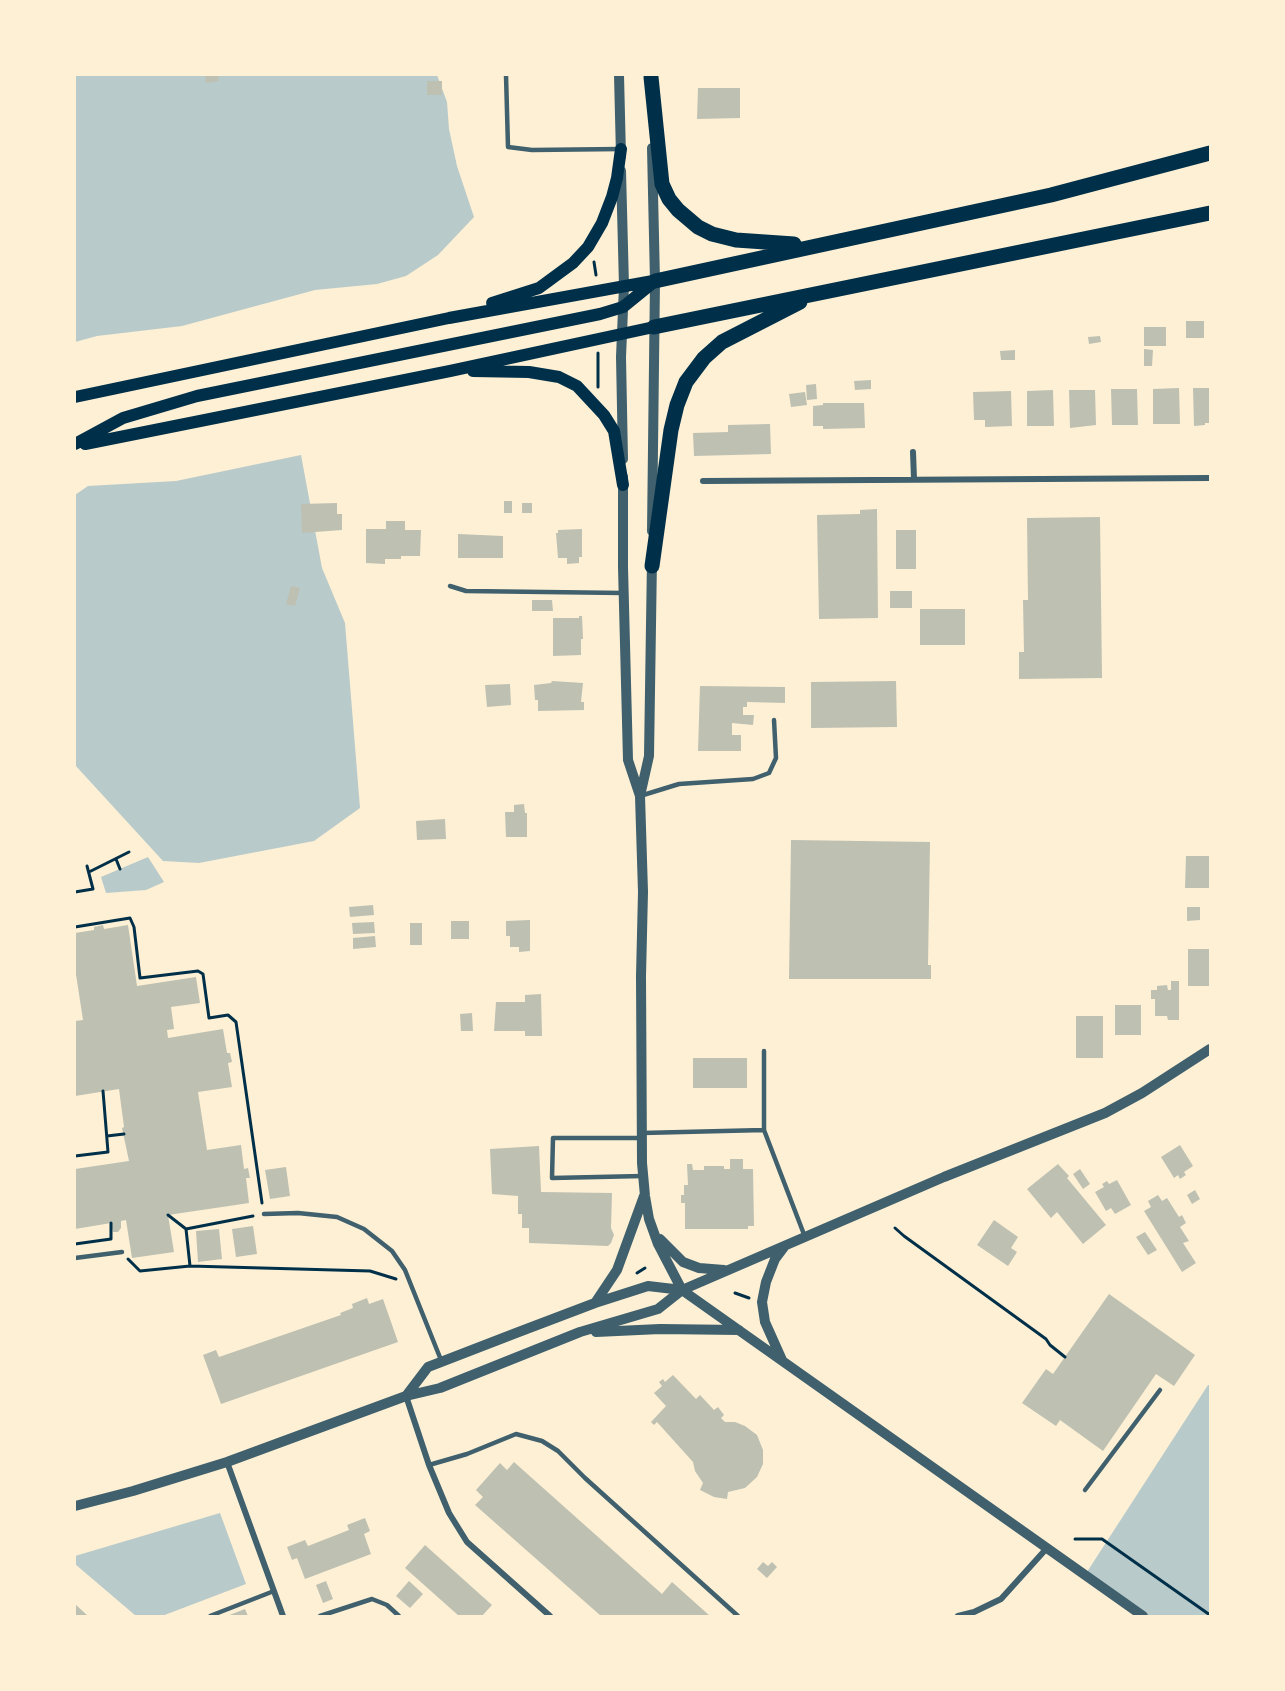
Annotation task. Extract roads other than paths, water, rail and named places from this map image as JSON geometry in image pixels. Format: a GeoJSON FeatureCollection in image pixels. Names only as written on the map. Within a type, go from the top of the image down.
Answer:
{"type":"FeatureCollection","features":[{"type":"Feature","properties":{"kind":"highway"},"geometry":{"type":"LineString","coordinates":[[651,76],[662,184],[669,199],[678,210],[698,227],[725,238],[812,245]]}},
{"type":"Feature","properties":{"kind":"highway"},"geometry":{"type":"LineString","coordinates":[[655,280],[1051,195],[1210,153]]}},
{"type":"Feature","properties":{"kind":"highway"},"geometry":{"type":"LineString","coordinates":[[654,327],[1210,213]]}},
{"type":"Feature","properties":{"kind":"highway"},"geometry":{"type":"LineString","coordinates":[[652,566],[671,430],[686,382],[704,358],[722,342],[822,292]]}},
{"type":"Feature","properties":{"kind":"main road"},"geometry":{"type":"LineString","coordinates":[[449,318],[539,288],[573,263],[588,247],[602,223],[617,178],[621,149]]}},
{"type":"Feature","properties":{"kind":"main road"},"geometry":{"type":"LineString","coordinates":[[75,397],[449,318],[655,280]]}},
{"type":"Feature","properties":{"kind":"main road"},"geometry":{"type":"LineString","coordinates":[[75,445],[123,418],[197,396],[600,315],[623,307],[655,280]]}},
{"type":"Feature","properties":{"kind":"main road"},"geometry":{"type":"LineString","coordinates":[[75,445],[450,371],[654,327]]}},
{"type":"Feature","properties":{"kind":"main road"},"geometry":{"type":"LineString","coordinates":[[450,371],[530,372],[559,377],[577,386],[604,415],[614,430],[623,485]]}},
{"type":"Feature","properties":{"kind":"street"},"geometry":{"type":"LineString","coordinates":[[619,75],[624,286],[622,334],[623,593],[628,760],[640,796]]}},
{"type":"Feature","properties":{"kind":"street"},"geometry":{"type":"LineString","coordinates":[[651,76],[655,280],[651,485],[652,566],[649,756],[640,796],[643,892],[641,976],[643,1176],[645,1196],[654,1233],[667,1264],[682,1290],[1143,1616]]}},
{"type":"Feature","properties":{"kind":"street"},"geometry":{"type":"LineString","coordinates":[[914,452],[914,479]]}},
{"type":"Feature","properties":{"kind":"street"},"geometry":{"type":"LineString","coordinates":[[703,481],[1210,478]]}},
{"type":"Feature","properties":{"kind":"street"},"geometry":{"type":"LineString","coordinates":[[75,1506],[227,1462],[406,1396],[440,1388],[580,1332],[658,1309],[682,1290],[727,1270],[945,1177],[1105,1113],[1210,1048]]}},
{"type":"Feature","properties":{"kind":"street"},"geometry":{"type":"LineString","coordinates":[[595,1303],[617,1270],[645,1196]]}},
{"type":"Feature","properties":{"kind":"street"},"geometry":{"type":"LineString","coordinates":[[654,1233],[683,1262],[699,1268],[727,1270]]}},
{"type":"Feature","properties":{"kind":"street"},"geometry":{"type":"LineString","coordinates":[[783,1360],[765,1322],[762,1302],[766,1282],[776,1259],[785,1246]]}},
{"type":"Feature","properties":{"kind":"street"},"geometry":{"type":"LineString","coordinates":[[406,1396],[428,1367],[595,1303],[648,1286],[682,1290]]}},
{"type":"Feature","properties":{"kind":"street"},"geometry":{"type":"LineString","coordinates":[[580,1332],[660,1329],[739,1330]]}},
{"type":"Feature","properties":{"kind":"street"},"geometry":{"type":"LineString","coordinates":[[406,1396],[429,1466],[450,1513],[468,1542],[550,1616]]}},
{"type":"Feature","properties":{"kind":"street"},"geometry":{"type":"LineString","coordinates":[[227,1462],[283,1616]]}},
{"type":"Feature","properties":{"kind":"street"},"geometry":{"type":"LineString","coordinates":[[958,1616],[974,1612],[1001,1599],[1047,1548]]}},
{"type":"Feature","properties":{"kind":"lane"},"geometry":{"type":"LineString","coordinates":[[506,75],[508,147],[532,150],[621,149]]}},
{"type":"Feature","properties":{"kind":"lane"},"geometry":{"type":"LineString","coordinates":[[450,586],[466,591],[623,593]]}},
{"type":"Feature","properties":{"kind":"lane"},"geometry":{"type":"LineString","coordinates":[[640,796],[679,784],[753,779],[769,773],[776,758],[774,720]]}},
{"type":"Feature","properties":{"kind":"lane"},"geometry":{"type":"LineString","coordinates":[[764,1051],[764,1130],[805,1237]]}},
{"type":"Feature","properties":{"kind":"lane"},"geometry":{"type":"LineString","coordinates":[[643,1176],[552,1178],[553,1138],[764,1130]]}},
{"type":"Feature","properties":{"kind":"lane"},"geometry":{"type":"LineString","coordinates":[[264,1214],[298,1213],[337,1217],[364,1229],[392,1251],[405,1270],[442,1362]]}},
{"type":"Feature","properties":{"kind":"lane"},"geometry":{"type":"LineString","coordinates":[[75,1258],[122,1252]]}},
{"type":"Feature","properties":{"kind":"lane"},"geometry":{"type":"LineString","coordinates":[[1084,1490],[1160,1390]]}},
{"type":"Feature","properties":{"kind":"lane"},"geometry":{"type":"LineString","coordinates":[[429,1466],[467,1454],[516,1434],[542,1441],[558,1451],[738,1616]]}},
{"type":"Feature","properties":{"kind":"lane"},"geometry":{"type":"LineString","coordinates":[[210,1616],[274,1591]]}},
{"type":"Feature","properties":{"kind":"lane"},"geometry":{"type":"LineString","coordinates":[[320,1616],[372,1599],[387,1605],[399,1616]]}}]}
